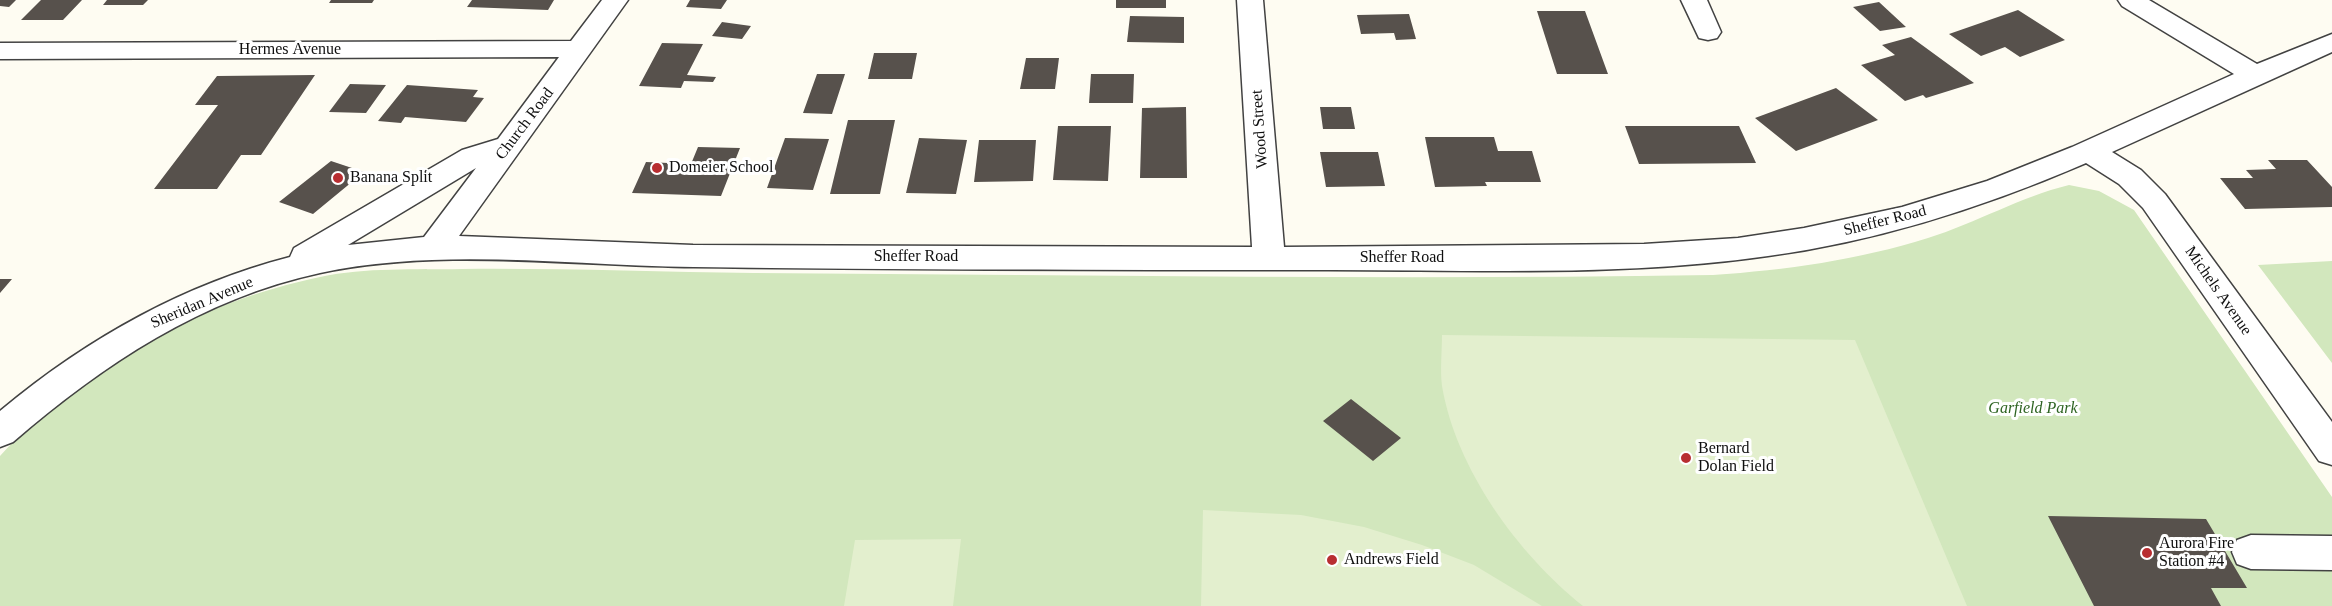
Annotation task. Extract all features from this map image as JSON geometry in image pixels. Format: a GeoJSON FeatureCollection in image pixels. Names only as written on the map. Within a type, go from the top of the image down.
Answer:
{"type":"FeatureCollection","features":[{"type":"Feature","properties":{"kind":"street","name":"Church Road"},"geometry":{"type":"LineString","coordinates":[[434,247],[615,0]]}},
{"type":"Feature","properties":{"kind":"street","name":"Wood Street"},"geometry":{"type":"LineString","coordinates":[[1250,0],[1269,258]]}},
{"type":"Feature","properties":{"kind":"street"},"geometry":{"type":"LineString","coordinates":[[1694,0],[1708,32]]}},
{"type":"Feature","properties":{"kind":"street"},"geometry":{"type":"LineString","coordinates":[[2131,0],[2255,75]]}},
{"type":"Feature","properties":{"kind":"street","name":"Sheffer Road"},"geometry":{"type":"LineString","coordinates":[[434,247],[637,256],[1269,258],[1590,257],[1676,254],[1741,248],[1866,227],[1995,189],[2332,42]]}},
{"type":"Feature","properties":{"kind":"street","name":"Hermes Avenue"},"geometry":{"type":"LineString","coordinates":[[0,51],[580,49]]}},
{"type":"Feature","properties":{"kind":"street"},"geometry":{"type":"LineString","coordinates":[[274,273],[472,157],[508,146]]}},
{"type":"Feature","properties":{"kind":"street","name":"Michels Avenue"},"geometry":{"type":"LineString","coordinates":[[2087,150],[2130,177],[2154,201],[2332,450]]}},
{"type":"Feature","properties":{"kind":"street","name":"Sheridan Avenue"},"geometry":{"type":"LineString","coordinates":[[0,432],[80,366],[131,334],[177,310],[274,273],[345,256],[434,247]]}},
{"type":"Feature","properties":{"kind":"street"},"geometry":{"type":"LineString","coordinates":[[2251,552],[2332,553]]}},
{"type":"Feature","properties":{"kind":"green space","name":"Garfield Park"},"geometry":{"type":"Polygon","coordinates":[[[2069,185],[2099,191],[2134,210],[2332,497],[2332,606],[0,606],[0,456],[32,423],[106,366],[146,342],[231,303],[275,288],[320,277],[373,270],[409,269],[1234,277],[1713,275],[1822,263],[1902,246],[1946,232],[2033,196],[2069,185]]]}},
{"type":"Feature","properties":{"kind":"green space"},"geometry":{"type":"Polygon","coordinates":[[[2332,261],[2332,363],[2258,265],[2332,261]]]}},
{"type":"Feature","properties":{"kind":"green space","name":"Bernard Dolan Field"},"geometry":{"type":"Polygon","coordinates":[[[1442,335],[1855,340],[1967,606],[1583,606],[1559,585],[1514,535],[1493,508],[1476,478],[1449,417],[1442,386],[1442,335]]]}},
{"type":"Feature","properties":{"kind":"green space","name":"Andrews Field"},"geometry":{"type":"Polygon","coordinates":[[[1203,510],[1301,515],[1364,527],[1422,545],[1474,565],[1542,606],[1201,606],[1203,510]]]}},
{"type":"Feature","properties":{"kind":"green space"},"geometry":{"type":"Polygon","coordinates":[[[961,539],[953,606],[844,606],[855,540],[961,539]]]}},
{"type":"Feature","properties":{"kind":"building"},"geometry":{"type":"Polygon","coordinates":[[[0,0],[16,0],[9,7],[0,6],[0,0]]]}},
{"type":"Feature","properties":{"kind":"building"},"geometry":{"type":"Polygon","coordinates":[[[41,0],[82,0],[63,20],[21,20],[41,0]]]}},
{"type":"Feature","properties":{"kind":"building"},"geometry":{"type":"Polygon","coordinates":[[[107,0],[148,0],[143,5],[103,5],[107,0]]]}},
{"type":"Feature","properties":{"kind":"building"},"geometry":{"type":"Polygon","coordinates":[[[331,0],[374,0],[372,3],[329,3],[331,0]]]}},
{"type":"Feature","properties":{"kind":"building"},"geometry":{"type":"Polygon","coordinates":[[[472,0],[554,0],[548,10],[467,7],[472,0]]]}},
{"type":"Feature","properties":{"kind":"building"},"geometry":{"type":"Polygon","coordinates":[[[690,0],[727,0],[721,9],[686,7],[690,0]]]}},
{"type":"Feature","properties":{"kind":"building"},"geometry":{"type":"Polygon","coordinates":[[[1116,0],[1166,0],[1166,8],[1116,8],[1116,0]]]}},
{"type":"Feature","properties":{"kind":"building"},"geometry":{"type":"Polygon","coordinates":[[[1879,2],[1906,27],[1880,31],[1853,7],[1879,2]]]}},
{"type":"Feature","properties":{"kind":"building"},"geometry":{"type":"Polygon","coordinates":[[[2018,10],[2065,40],[2020,57],[2005,47],[1981,56],[1949,34],[2018,10]]]}},
{"type":"Feature","properties":{"kind":"building"},"geometry":{"type":"Polygon","coordinates":[[[1537,11],[1585,11],[1608,74],[1557,74],[1537,11]]]}},
{"type":"Feature","properties":{"kind":"building"},"geometry":{"type":"Polygon","coordinates":[[[1409,14],[1416,39],[1396,40],[1394,33],[1361,34],[1357,15],[1409,14]]]}},
{"type":"Feature","properties":{"kind":"building"},"geometry":{"type":"Polygon","coordinates":[[[1130,16],[1184,17],[1184,43],[1127,42],[1130,16]]]}},
{"type":"Feature","properties":{"kind":"building"},"geometry":{"type":"Polygon","coordinates":[[[722,22],[751,26],[742,39],[712,36],[722,22]]]}},
{"type":"Feature","properties":{"kind":"building"},"geometry":{"type":"Polygon","coordinates":[[[1911,37],[1974,83],[1926,98],[1923,95],[1905,101],[1861,65],[1895,55],[1882,45],[1911,37]]]}},
{"type":"Feature","properties":{"kind":"building"},"geometry":{"type":"Polygon","coordinates":[[[662,43],[703,44],[687,75],[716,77],[713,82],[684,81],[681,88],[639,86],[662,43]]]}},
{"type":"Feature","properties":{"kind":"building"},"geometry":{"type":"Polygon","coordinates":[[[874,53],[917,53],[912,79],[868,79],[874,53]]]}},
{"type":"Feature","properties":{"kind":"building"},"geometry":{"type":"Polygon","coordinates":[[[1026,58],[1059,58],[1055,89],[1020,89],[1026,58]]]}},
{"type":"Feature","properties":{"kind":"building"},"geometry":{"type":"Polygon","coordinates":[[[817,74],[845,74],[832,114],[803,113],[817,74]]]}},
{"type":"Feature","properties":{"kind":"building"},"geometry":{"type":"Polygon","coordinates":[[[1091,74],[1134,74],[1133,103],[1089,103],[1091,74]]]}},
{"type":"Feature","properties":{"kind":"building"},"geometry":{"type":"Polygon","coordinates":[[[315,75],[261,155],[241,155],[217,189],[154,189],[218,105],[195,105],[217,76],[315,75]]]}},
{"type":"Feature","properties":{"kind":"building"},"geometry":{"type":"Polygon","coordinates":[[[350,84],[386,85],[366,113],[329,112],[350,84]]]}},
{"type":"Feature","properties":{"kind":"building"},"geometry":{"type":"Polygon","coordinates":[[[407,85],[478,90],[473,97],[484,98],[466,122],[405,117],[401,123],[378,121],[407,85]]]}},
{"type":"Feature","properties":{"kind":"building"},"geometry":{"type":"Polygon","coordinates":[[[1836,88],[1878,120],[1796,151],[1755,118],[1836,88]]]}},
{"type":"Feature","properties":{"kind":"building"},"geometry":{"type":"Polygon","coordinates":[[[1186,107],[1187,178],[1140,178],[1142,108],[1186,107]]]}},
{"type":"Feature","properties":{"kind":"building"},"geometry":{"type":"Polygon","coordinates":[[[1320,107],[1351,107],[1355,129],[1323,129],[1320,107]]]}},
{"type":"Feature","properties":{"kind":"building"},"geometry":{"type":"Polygon","coordinates":[[[848,120],[895,120],[880,194],[830,194],[848,120]]]}},
{"type":"Feature","properties":{"kind":"building"},"geometry":{"type":"Polygon","coordinates":[[[1058,126],[1111,126],[1108,181],[1053,180],[1058,126]]]}},
{"type":"Feature","properties":{"kind":"building"},"geometry":{"type":"Polygon","coordinates":[[[1625,126],[1739,126],[1756,163],[1639,164],[1625,126]]]}},
{"type":"Feature","properties":{"kind":"building"},"geometry":{"type":"Polygon","coordinates":[[[1425,137],[1494,137],[1498,151],[1532,151],[1541,182],[1485,182],[1487,186],[1435,187],[1425,137]]]}},
{"type":"Feature","properties":{"kind":"building"},"geometry":{"type":"Polygon","coordinates":[[[785,138],[829,139],[813,190],[767,188],[785,138]]]}},
{"type":"Feature","properties":{"kind":"building"},"geometry":{"type":"Polygon","coordinates":[[[919,138],[967,140],[956,194],[906,193],[919,138]]]}},
{"type":"Feature","properties":{"kind":"building"},"geometry":{"type":"Polygon","coordinates":[[[979,140],[1036,140],[1033,181],[974,182],[979,140]]]}},
{"type":"Feature","properties":{"kind":"building"},"geometry":{"type":"Polygon","coordinates":[[[698,147],[740,148],[721,196],[632,193],[646,162],[691,164],[698,147]]]}},
{"type":"Feature","properties":{"kind":"building"},"geometry":{"type":"Polygon","coordinates":[[[1320,152],[1378,152],[1385,186],[1326,187],[1320,152]]]}},
{"type":"Feature","properties":{"kind":"building"},"geometry":{"type":"Polygon","coordinates":[[[2268,160],[2307,160],[2332,187],[2332,207],[2245,209],[2220,178],[2253,178],[2246,170],[2276,169],[2268,160]]]}},
{"type":"Feature","properties":{"kind":"building"},"geometry":{"type":"Polygon","coordinates":[[[331,161],[364,172],[313,214],[279,202],[331,161]]]}},
{"type":"Feature","properties":{"kind":"building"},"geometry":{"type":"Polygon","coordinates":[[[0,279],[12,279],[0,293],[0,279]]]}},
{"type":"Feature","properties":{"kind":"building"},"geometry":{"type":"Polygon","coordinates":[[[1351,399],[1401,438],[1373,461],[1323,421],[1351,399]]]}},
{"type":"Feature","properties":{"kind":"building","name":"Aurora Fire Station #4"},"geometry":{"type":"Polygon","coordinates":[[[2048,516],[2206,519],[2247,588],[2211,588],[2221,606],[2094,606],[2048,516]]]}},
{"type":"Feature","properties":{"kind":"place","name":"Domeier School"},"geometry":{"type":"Point","coordinates":[657,168]}},
{"type":"Feature","properties":{"kind":"place","name":"Banana Split"},"geometry":{"type":"Point","coordinates":[338,178]}},
{"type":"Feature","properties":{"kind":"place","name":"Bernard Dolan Field"},"geometry":{"type":"Point","coordinates":[1686,458]}},
{"type":"Feature","properties":{"kind":"place","name":"Aurora Fire Station #4"},"geometry":{"type":"Point","coordinates":[2147,553]}},
{"type":"Feature","properties":{"kind":"place","name":"Andrews Field"},"geometry":{"type":"Point","coordinates":[1332,560]}}]}
